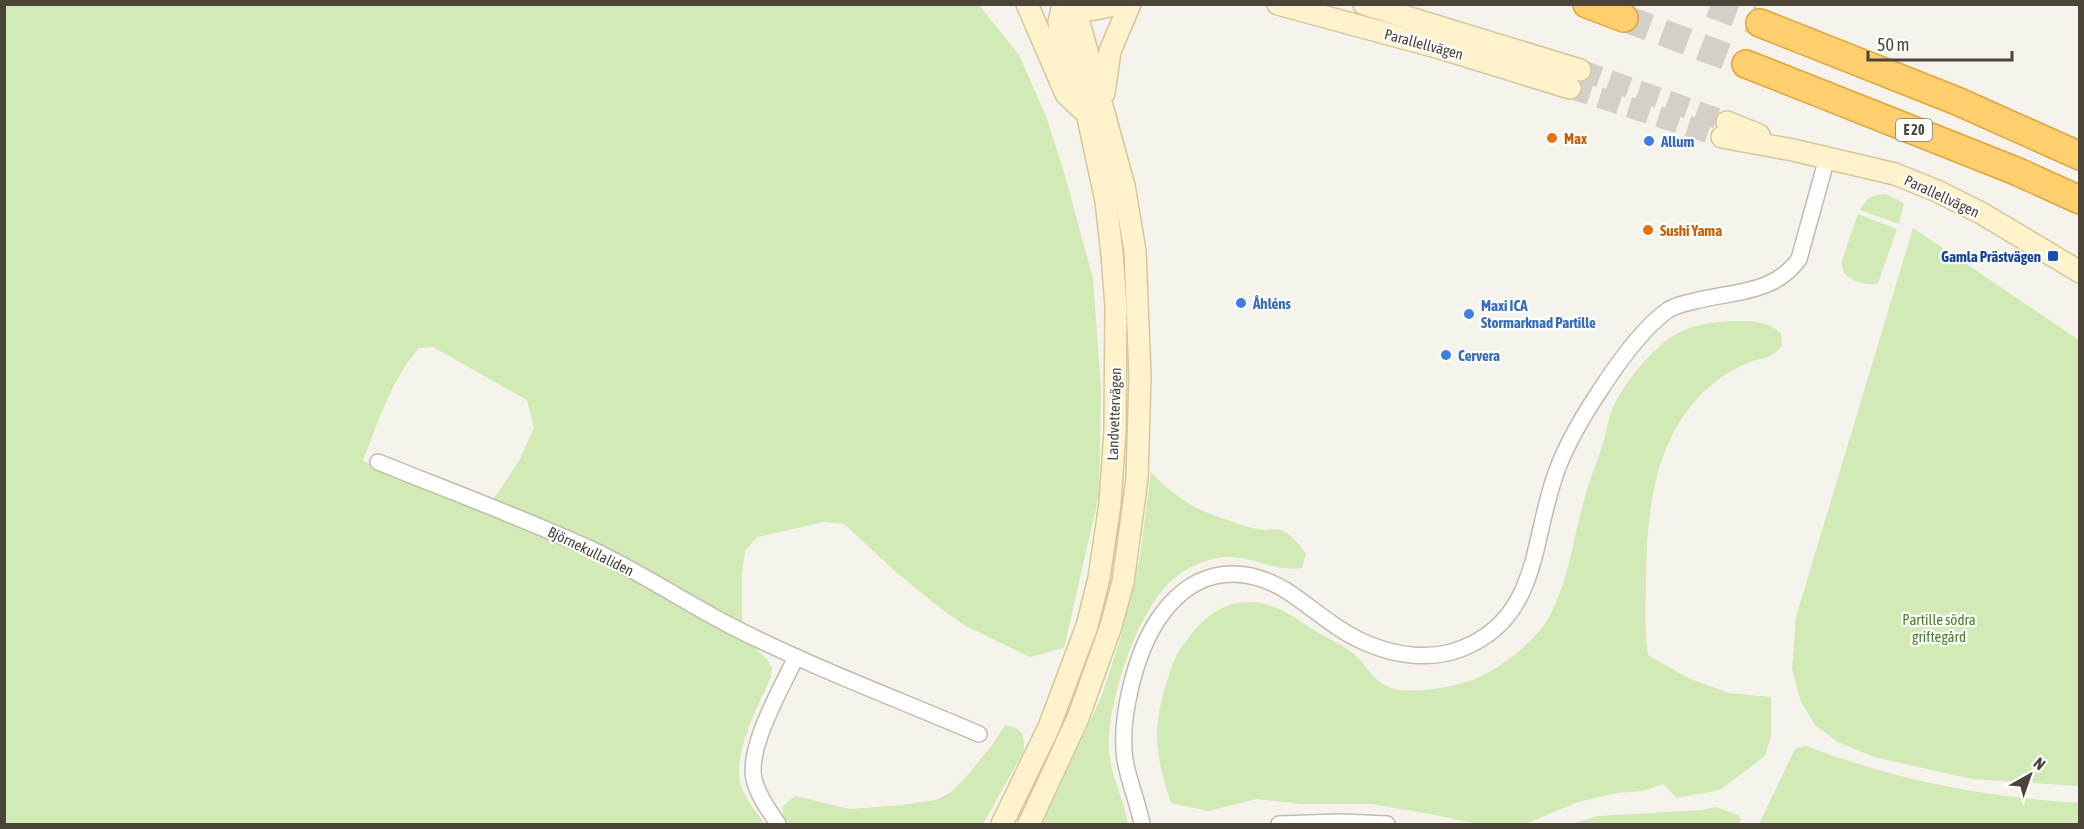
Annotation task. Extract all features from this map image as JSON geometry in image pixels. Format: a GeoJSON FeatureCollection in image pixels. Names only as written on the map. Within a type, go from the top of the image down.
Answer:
{"type":"FeatureCollection","features":[{"type":"Feature","properties":{"kind":"highway"},"geometry":{"type":"LineString","coordinates":[[1587,4],[1624,18]]}},
{"type":"Feature","properties":{"kind":"highway"},"geometry":{"type":"LineString","coordinates":[[1760,23],[1957,101],[2079,156]]}},
{"type":"Feature","properties":{"kind":"highway","name":"E 20"},"geometry":{"type":"LineString","coordinates":[[1746,64],[2016,171],[2079,200]]}},
{"type":"Feature","properties":{"kind":"street"},"geometry":{"type":"LineString","coordinates":[[1027,4],[1066,94],[1095,109],[1110,51],[1130,4]]}},
{"type":"Feature","properties":{"kind":"street"},"geometry":{"type":"LineString","coordinates":[[1068,6],[1088,11],[1117,4]]}},
{"type":"Feature","properties":{"kind":"street","name":"Parallellvägen"},"geometry":{"type":"LineString","coordinates":[[1278,4],[1440,48],[1575,79],[1364,4]]}},
{"type":"Feature","properties":{"kind":"street","name":"Landvettervägen"},"geometry":{"type":"LineString","coordinates":[[1029,825],[1078,718],[1111,626],[1123,582],[1137,479],[1140,376],[1135,250],[1124,186],[1095,109],[1068,6]]}},
{"type":"Feature","properties":{"kind":"street","name":"Landvettervägen"},"geometry":{"type":"LineString","coordinates":[[1002,825],[1048,726],[1087,626],[1099,578],[1110,504],[1115,430],[1116,306],[1095,109]]}},
{"type":"Feature","properties":{"kind":"street","name":"Parallellvägen"},"geometry":{"type":"LineString","coordinates":[[1724,129],[1793,150],[1895,174],[1937,191],[1981,213],[2079,272]]}},
{"type":"Feature","properties":{"kind":"street"},"geometry":{"type":"LineString","coordinates":[[1142,825],[1125,761],[1123,735],[1125,711],[1145,645],[1154,626],[1176,596],[1203,579],[1222,575],[1244,575],[1285,590],[1363,643],[1389,651],[1413,656],[1435,655],[1462,649],[1483,638],[1503,622],[1528,583],[1544,509],[1555,475],[1588,409],[1605,382],[1650,326],[1668,310],[1678,305],[1774,283],[1790,272],[1799,259],[1827,158]]}},
{"type":"Feature","properties":{"kind":"street","name":"Björnekullaliden"},"geometry":{"type":"LineString","coordinates":[[378,462],[532,523],[595,551],[728,624],[796,657],[979,734]]}},
{"type":"Feature","properties":{"kind":"street"},"geometry":{"type":"LineString","coordinates":[[778,825],[758,794],[752,766],[764,725],[796,657]]}},
{"type":"Feature","properties":{"kind":"street"},"geometry":{"type":"LineString","coordinates":[[1280,825],[1340,822],[1387,825]]}},
{"type":"Feature","properties":{"kind":"green space"},"geometry":{"type":"Polygon","coordinates":[[[5,5],[979,5],[1019,55],[1046,116],[1093,279],[1101,389],[1099,495],[1064,648],[1030,657],[964,625],[897,573],[844,524],[824,522],[757,537],[745,551],[742,574],[742,623],[756,650],[767,659],[772,668],[771,677],[742,747],[739,776],[744,793],[765,824],[5,824],[5,5]],[[433,347],[419,348],[409,360],[393,388],[363,461],[480,512],[498,493],[520,459],[534,428],[527,400],[433,347]]]}},
{"type":"Feature","properties":{"kind":"green space"},"geometry":{"type":"Polygon","coordinates":[[[1886,194],[1904,203],[1899,224],[1860,210],[1870,198],[1886,194]]]}},
{"type":"Feature","properties":{"kind":"green space"},"geometry":{"type":"Polygon","coordinates":[[[1858,214],[1897,229],[1878,283],[1861,283],[1848,277],[1843,270],[1842,260],[1858,214]]]}},
{"type":"Feature","properties":{"kind":"green space","name":"Partille södra griftegård"},"geometry":{"type":"Polygon","coordinates":[[[1913,228],[2079,340],[2079,786],[1972,779],[1874,757],[1838,742],[1815,725],[1801,702],[1792,669],[1796,617],[1913,228]]]}},
{"type":"Feature","properties":{"kind":"green space"},"geometry":{"type":"Polygon","coordinates":[[[1732,321],[1752,321],[1770,326],[1781,333],[1782,346],[1770,356],[1742,366],[1715,382],[1694,402],[1678,424],[1666,449],[1651,503],[1648,531],[1646,638],[1648,655],[1688,678],[1729,693],[1771,697],[1771,736],[1765,756],[1720,790],[1677,798],[1663,784],[1643,791],[1616,793],[1578,802],[1525,824],[1477,824],[1372,804],[1301,804],[1257,799],[1208,811],[1171,803],[1160,764],[1158,747],[1157,731],[1162,699],[1181,648],[1208,617],[1229,605],[1241,603],[1266,604],[1279,609],[1347,649],[1377,679],[1395,689],[1439,688],[1473,680],[1491,671],[1535,636],[1555,605],[1566,575],[1587,491],[1610,417],[1622,390],[1649,356],[1670,338],[1692,327],[1732,321]]]}},
{"type":"Feature","properties":{"kind":"green space"},"geometry":{"type":"Polygon","coordinates":[[[1151,472],[1165,486],[1197,508],[1253,528],[1279,530],[1287,533],[1306,554],[1302,568],[1290,569],[1248,559],[1225,557],[1196,565],[1172,580],[1159,594],[1136,635],[1113,708],[1110,759],[1128,824],[1042,824],[1102,695],[1122,633],[1140,557],[1151,472]]]}},
{"type":"Feature","properties":{"kind":"green space"},"geometry":{"type":"Polygon","coordinates":[[[1005,725],[1019,730],[1024,740],[1024,751],[983,824],[788,824],[783,815],[783,806],[795,796],[850,809],[936,800],[951,792],[966,777],[993,744],[1005,725]]]}},
{"type":"Feature","properties":{"kind":"green space"},"geometry":{"type":"Polygon","coordinates":[[[1806,746],[1873,768],[1940,785],[2008,796],[2079,803],[2079,824],[1759,824],[1795,749],[1806,746]]]}},
{"type":"Feature","properties":{"kind":"green space"},"geometry":{"type":"Polygon","coordinates":[[[1716,807],[1739,815],[1741,820],[1738,824],[1571,824],[1598,816],[1701,810],[1716,807]]]}},
{"type":"Feature","properties":{"kind":"tunnel"},"geometry":{"type":"LineString","coordinates":[[1711,4],[1760,23]]}},
{"type":"Feature","properties":{"kind":"tunnel"},"geometry":{"type":"LineString","coordinates":[[1624,18],[1746,64]]}},
{"type":"Feature","properties":{"kind":"tunnel"},"geometry":{"type":"LineString","coordinates":[[1580,70],[1727,122]]}},
{"type":"Feature","properties":{"kind":"tunnel"},"geometry":{"type":"LineString","coordinates":[[1570,88],[1722,137]]}},
{"type":"Feature","properties":{"kind":"place","name":"Max"},"geometry":{"type":"Point","coordinates":[1552,138]}},
{"type":"Feature","properties":{"kind":"place","name":"Allum"},"geometry":{"type":"Point","coordinates":[1649,141]}},
{"type":"Feature","properties":{"kind":"place","name":"Sushi Yama"},"geometry":{"type":"Point","coordinates":[1648,230]}},
{"type":"Feature","properties":{"kind":"place","name":"Gamla Prästvägen"},"geometry":{"type":"Point","coordinates":[2053,256]}},
{"type":"Feature","properties":{"kind":"place","name":"Åhléns"},"geometry":{"type":"Point","coordinates":[1241,303]}},
{"type":"Feature","properties":{"kind":"place","name":"Maxi ICA Stormarknad Partille"},"geometry":{"type":"Point","coordinates":[1469,314]}},
{"type":"Feature","properties":{"kind":"place","name":"Cervera"},"geometry":{"type":"Point","coordinates":[1446,355]}}]}
